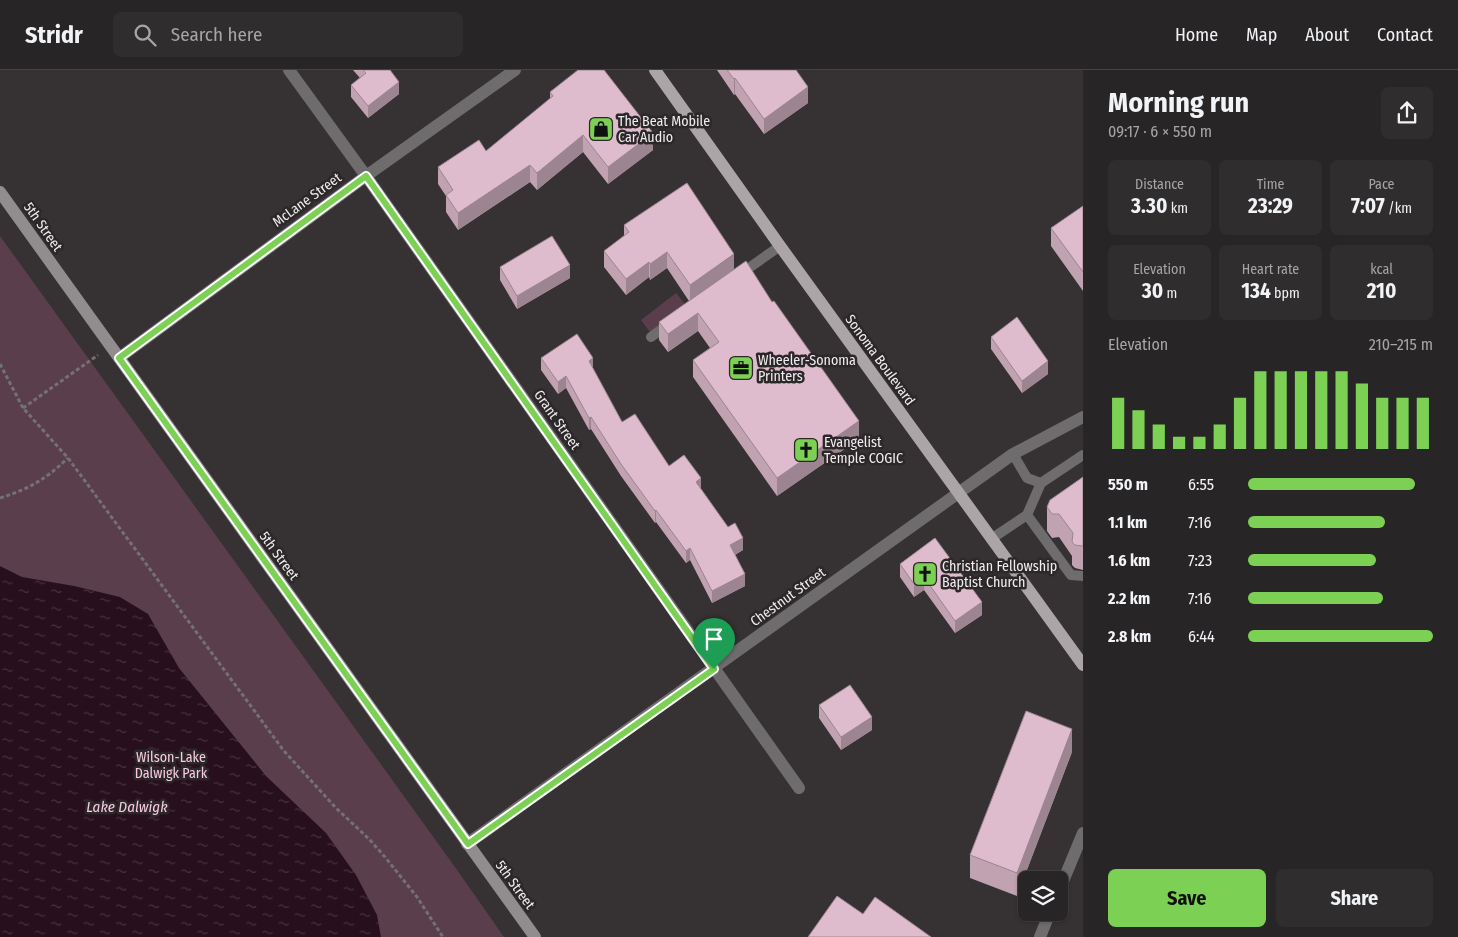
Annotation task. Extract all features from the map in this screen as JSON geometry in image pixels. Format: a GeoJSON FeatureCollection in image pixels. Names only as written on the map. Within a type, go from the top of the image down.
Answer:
{"type":"FeatureCollection","features":[{"type":"Feature","properties":{"kind":"main road","name":"Sonoma Boulevard"},"geometry":{"type":"LineString","coordinates":[[655,70],[1083,666]]}},
{"type":"Feature","properties":{"kind":"street","name":"Grant Street"},"geometry":{"type":"LineString","coordinates":[[289,70],[799,788]]}},
{"type":"Feature","properties":{"kind":"street","name":"McLane Street"},"geometry":{"type":"LineString","coordinates":[[119,358],[366,176],[515,70]]}},
{"type":"Feature","properties":{"kind":"street","name":"5th Street"},"geometry":{"type":"LineString","coordinates":[[0,192],[535,937]]}},
{"type":"Feature","properties":{"kind":"street","name":"Chestnut Street"},"geometry":{"type":"LineString","coordinates":[[468,844],[1013,454],[1083,417]]}},
{"type":"Feature","properties":{"kind":"street"},"geometry":{"type":"LineString","coordinates":[[1067,871],[1083,833]]}},
{"type":"Feature","properties":{"kind":"street"},"geometry":{"type":"LineString","coordinates":[[1040,937],[1046,921]]}},
{"type":"Feature","properties":{"kind":"lane"},"geometry":{"type":"LineString","coordinates":[[732,280],[780,246]]}},
{"type":"Feature","properties":{"kind":"lane"},"geometry":{"type":"LineString","coordinates":[[651,337],[676,319]]}},
{"type":"Feature","properties":{"kind":"lane"},"geometry":{"type":"LineString","coordinates":[[1013,454],[1028,478],[1041,483]]}},
{"type":"Feature","properties":{"kind":"lane"},"geometry":{"type":"LineString","coordinates":[[991,538],[1028,514],[1041,483],[1083,454]]}},
{"type":"Feature","properties":{"kind":"lane"},"geometry":{"type":"LineString","coordinates":[[1028,514],[1071,575],[1083,576]]}},
{"type":"Feature","properties":{"kind":"path"},"geometry":{"type":"LineString","coordinates":[[23,408],[110,346]]}},
{"type":"Feature","properties":{"kind":"path"},"geometry":{"type":"LineString","coordinates":[[0,364],[23,408],[68,458],[284,751],[336,808],[385,857],[417,897],[443,937]]}},
{"type":"Feature","properties":{"kind":"path"},"geometry":{"type":"LineString","coordinates":[[0,498],[21,492],[40,482],[68,458]]}},
{"type":"Feature","properties":{"kind":"green space","name":"Wilson-Lake Dalwigk Park"},"geometry":{"type":"Polygon","coordinates":[[[0,236],[455,867],[504,937],[0,937],[0,236]]]}},
{"type":"Feature","properties":{"kind":"green space"},"geometry":{"type":"Polygon","coordinates":[[[676,293],[689,309],[653,336],[641,320],[676,293]]]}},
{"type":"Feature","properties":{"kind":"water","name":"Lake Dalwigk"},"geometry":{"type":"Polygon","coordinates":[[[0,566],[22,577],[74,586],[120,597],[148,614],[179,668],[266,776],[326,833],[356,875],[377,915],[381,937],[0,937],[0,566]]]}},
{"type":"Feature","properties":{"kind":"building"},"geometry":{"type":"Polygon","coordinates":[[[363,70],[390,70],[399,82],[368,106],[351,85],[366,73],[363,70]]]}},
{"type":"Feature","properties":{"kind":"building"},"geometry":{"type":"Polygon","coordinates":[[[578,70],[604,70],[653,133],[608,167],[583,135],[537,173],[530,165],[458,213],[446,195],[453,190],[438,167],[479,140],[486,151],[553,96],[550,92],[578,70]]]}},
{"type":"Feature","properties":{"kind":"building"},"geometry":{"type":"Polygon","coordinates":[[[727,70],[796,70],[808,87],[764,119],[735,78],[727,70]]]}},
{"type":"Feature","properties":{"kind":"building"},"geometry":{"type":"Polygon","coordinates":[[[687,183],[734,254],[690,285],[667,252],[650,264],[649,262],[626,279],[604,251],[629,232],[624,225],[687,183]]]}},
{"type":"Feature","properties":{"kind":"building"},"geometry":{"type":"Polygon","coordinates":[[[1083,206],[1083,272],[1051,228],[1083,206]]]}},
{"type":"Feature","properties":{"kind":"building"},"geometry":{"type":"Polygon","coordinates":[[[552,236],[570,265],[517,296],[500,267],[552,236]]]}},
{"type":"Feature","properties":{"kind":"building"},"geometry":{"type":"Polygon","coordinates":[[[746,261],[772,302],[774,301],[859,421],[777,478],[693,360],[719,342],[698,313],[668,334],[659,322],[746,261]]]}},
{"type":"Feature","properties":{"kind":"building"},"geometry":{"type":"Polygon","coordinates":[[[1017,317],[1048,361],[1022,381],[991,337],[1017,317]]]}},
{"type":"Feature","properties":{"kind":"building"},"geometry":{"type":"Polygon","coordinates":[[[577,334],[593,358],[589,361],[622,422],[635,414],[669,466],[684,455],[701,478],[696,482],[728,527],[735,523],[743,538],[730,545],[745,574],[712,591],[690,548],[686,551],[621,464],[591,417],[589,418],[566,376],[558,382],[541,358],[577,334]]]}},
{"type":"Feature","properties":{"kind":"building"},"geometry":{"type":"Polygon","coordinates":[[[1083,477],[1083,546],[1075,545],[1072,542],[1073,533],[1059,514],[1052,514],[1047,507],[1050,500],[1083,477]]]}},
{"type":"Feature","properties":{"kind":"building"},"geometry":{"type":"Polygon","coordinates":[[[935,538],[982,602],[955,621],[924,577],[914,584],[900,564],[935,538]]]}},
{"type":"Feature","properties":{"kind":"building"},"geometry":{"type":"Polygon","coordinates":[[[850,685],[872,717],[841,737],[819,705],[850,685]]]}},
{"type":"Feature","properties":{"kind":"building"},"geometry":{"type":"Polygon","coordinates":[[[1026,711],[1072,729],[1017,873],[970,855],[1026,711]]]}},
{"type":"Feature","properties":{"kind":"building"},"geometry":{"type":"Polygon","coordinates":[[[837,896],[863,914],[875,897],[931,937],[808,937],[837,896]]]}},
{"type":"Feature","properties":{"kind":"place","name":"The Beat Mobile Car Audio"},"geometry":{"type":"Point","coordinates":[601,129]}},
{"type":"Feature","properties":{"kind":"place","name":"Wheeler-Sonoma Printers"},"geometry":{"type":"Point","coordinates":[741,368]}},
{"type":"Feature","properties":{"kind":"place","name":"Evangelist Temple COGIC"},"geometry":{"type":"Point","coordinates":[806,450]}},
{"type":"Feature","properties":{"kind":"place","name":"Christian Fellowship Baptist Church"},"geometry":{"type":"Point","coordinates":[925,574]}},
{"type":"Feature","properties":{"kind":"route"},"geometry":{"type":"LineString","coordinates":[[366,176],[714,669],[468,844],[119,358],[366,176]]}}]}
